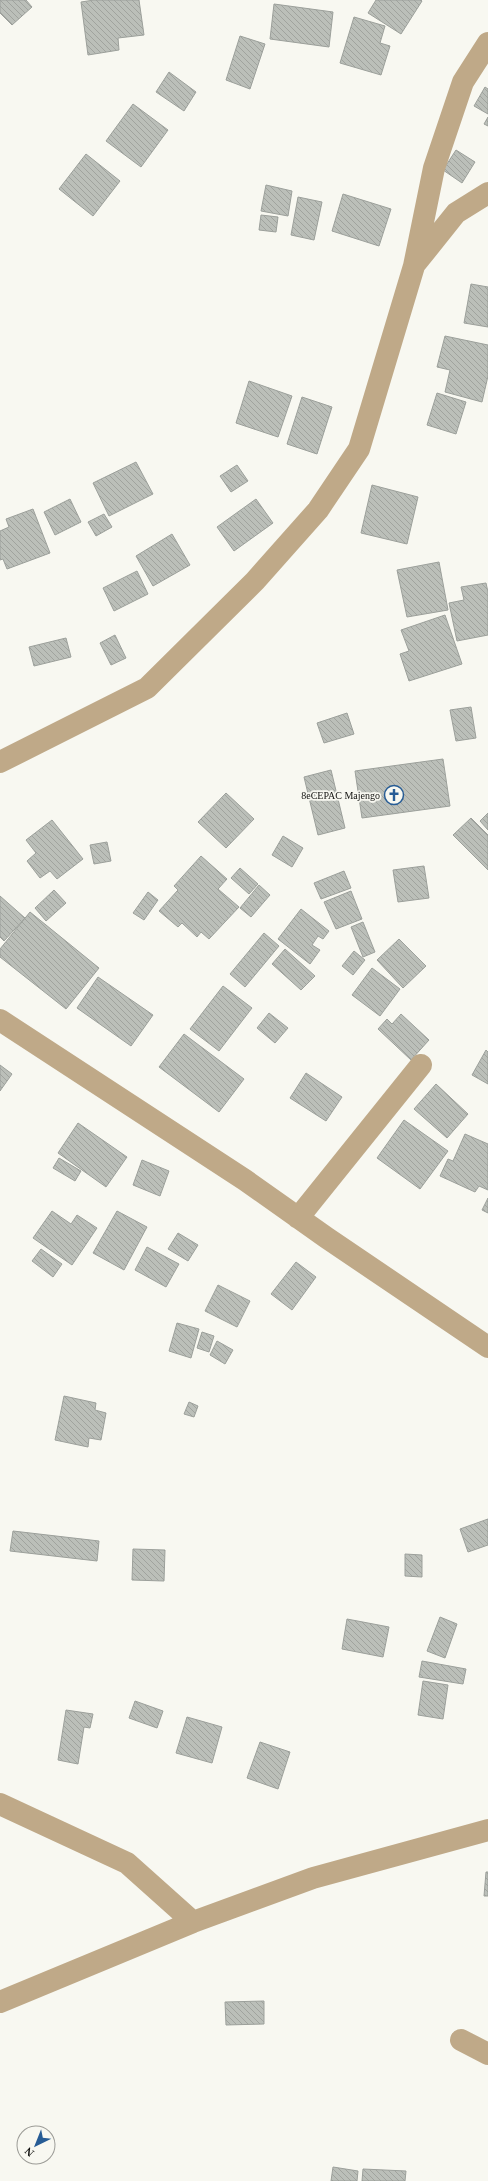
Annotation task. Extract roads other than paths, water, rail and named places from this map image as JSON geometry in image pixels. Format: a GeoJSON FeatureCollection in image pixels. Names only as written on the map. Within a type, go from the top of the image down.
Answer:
{"type":"FeatureCollection","features":[{"type":"Feature","properties":{"kind":"street"},"geometry":{"type":"LineString","coordinates":[[0,762],[147,688],[255,581],[318,510],[359,449],[414,266],[434,168],[463,82],[488,43]]}},
{"type":"Feature","properties":{"kind":"street"},"geometry":{"type":"LineString","coordinates":[[414,266],[456,213],[488,193]]}},
{"type":"Feature","properties":{"kind":"street"},"geometry":{"type":"LineString","coordinates":[[0,1020],[245,1180],[298,1218],[488,1347]]}},
{"type":"Feature","properties":{"kind":"street"},"geometry":{"type":"LineString","coordinates":[[298,1218],[421,1065]]}},
{"type":"Feature","properties":{"kind":"street"},"geometry":{"type":"LineString","coordinates":[[0,1804],[127,1863],[193,1922]]}},
{"type":"Feature","properties":{"kind":"street"},"geometry":{"type":"LineString","coordinates":[[0,2002],[193,1922],[313,1878],[488,1830]]}},
{"type":"Feature","properties":{"kind":"street"},"geometry":{"type":"LineString","coordinates":[[461,2040],[488,2054]]}},
{"type":"Feature","properties":{"kind":"place","name":"8eCEPAC Majengo"},"geometry":{"type":"Point","coordinates":[394,795]}}]}
